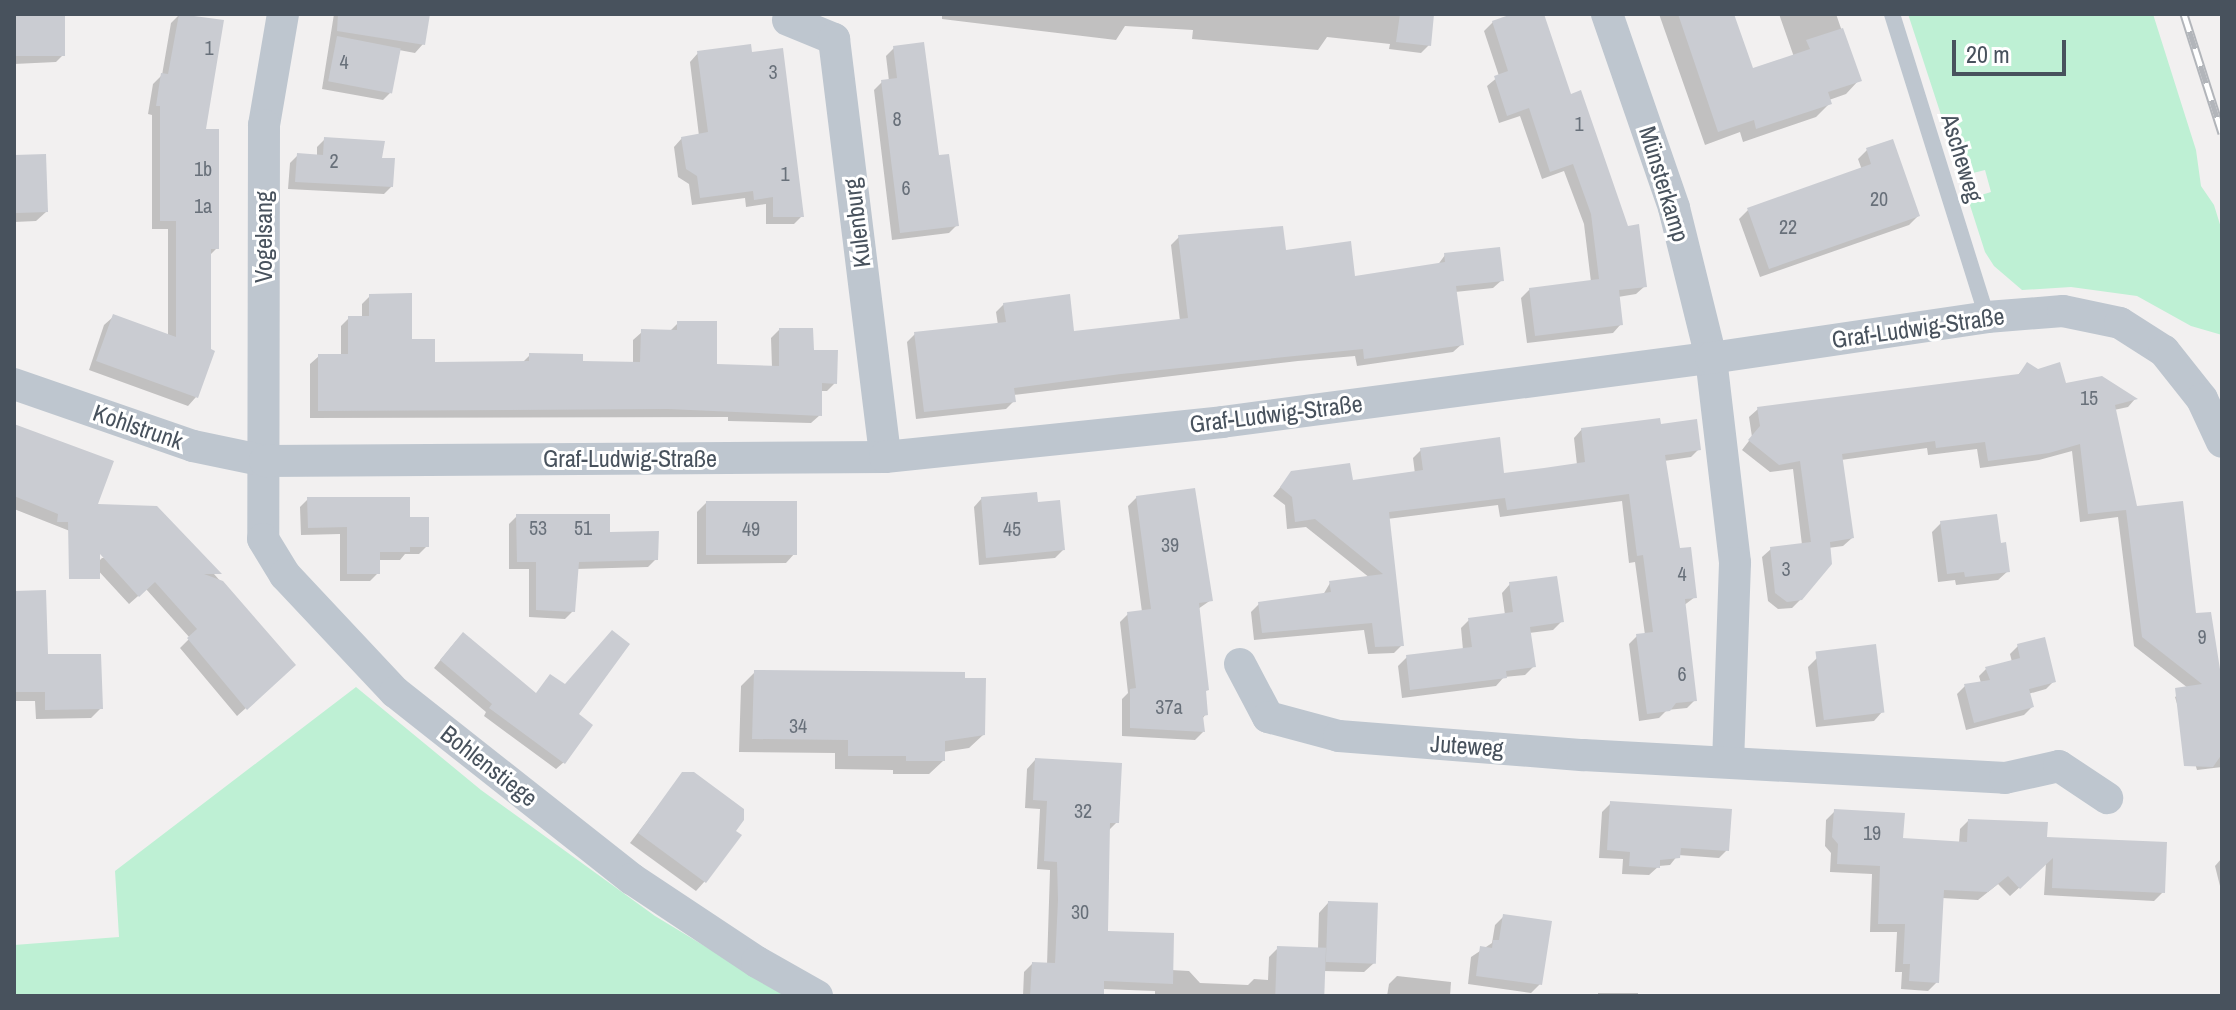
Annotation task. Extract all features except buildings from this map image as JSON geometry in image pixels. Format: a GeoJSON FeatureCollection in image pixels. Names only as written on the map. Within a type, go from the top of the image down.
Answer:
{"type":"FeatureCollection","features":[{"type":"Feature","properties":{"kind":"street","name":"Vogelsang"},"geometry":{"type":"LineString","coordinates":[[265,461],[264,125],[283,14]]}},
{"type":"Feature","properties":{"kind":"street","name":"Münsterkamp"},"geometry":{"type":"LineString","coordinates":[[1607,14],[1674,208],[1711,358]]}},
{"type":"Feature","properties":{"kind":"street","name":"Kulenburg"},"geometry":{"type":"LineString","coordinates":[[789,17],[834,39],[885,457]]}},
{"type":"Feature","properties":{"kind":"street","name":"Graf-Ludwig-Straße"},"geometry":{"type":"LineString","coordinates":[[265,461],[885,457],[1222,422],[1711,358],[1987,317],[2063,311],[2093,315],[2142,334],[2183,372],[2202,399],[2222,442]]}},
{"type":"Feature","properties":{"kind":"street"},"geometry":{"type":"LineString","coordinates":[[1711,358],[1735,563],[1728,762]]}},
{"type":"Feature","properties":{"kind":"street","name":"Kohlstrunk"},"geometry":{"type":"LineString","coordinates":[[14,384],[193,446],[265,461]]}},
{"type":"Feature","properties":{"kind":"street","name":"Bohlenstiege"},"geometry":{"type":"LineString","coordinates":[[265,461],[263,539],[285,575],[395,692],[632,879],[757,962],[817,996]]}},
{"type":"Feature","properties":{"kind":"street","name":"Juteweg"},"geometry":{"type":"LineString","coordinates":[[1240,664],[1268,717],[1339,736],[2005,778],[2059,766],[2107,798]]}},
{"type":"Feature","properties":{"kind":"lane","name":"Ascheweg"},"geometry":{"type":"LineString","coordinates":[[1892,14],[1987,317]]}},
{"type":"Feature","properties":{"kind":"green space"},"geometry":{"type":"Polygon","coordinates":[[[1908,14],[2153,14],[2196,150],[2201,186],[2214,205],[2222,231],[2222,335],[2191,326],[2137,296],[2071,287],[2022,290],[1994,266],[1985,252],[1968,199],[1991,192],[1985,170],[1961,176],[1908,14]]]}},
{"type":"Feature","properties":{"kind":"green space"},"geometry":{"type":"Polygon","coordinates":[[[356,687],[481,790],[655,916],[787,996],[14,996],[14,945],[119,937],[115,871],[356,687]]]}},
{"type":"Feature","properties":{"kind":"railway"},"geometry":{"type":"LineString","coordinates":[[2184,14],[2222,133]]}}]}
